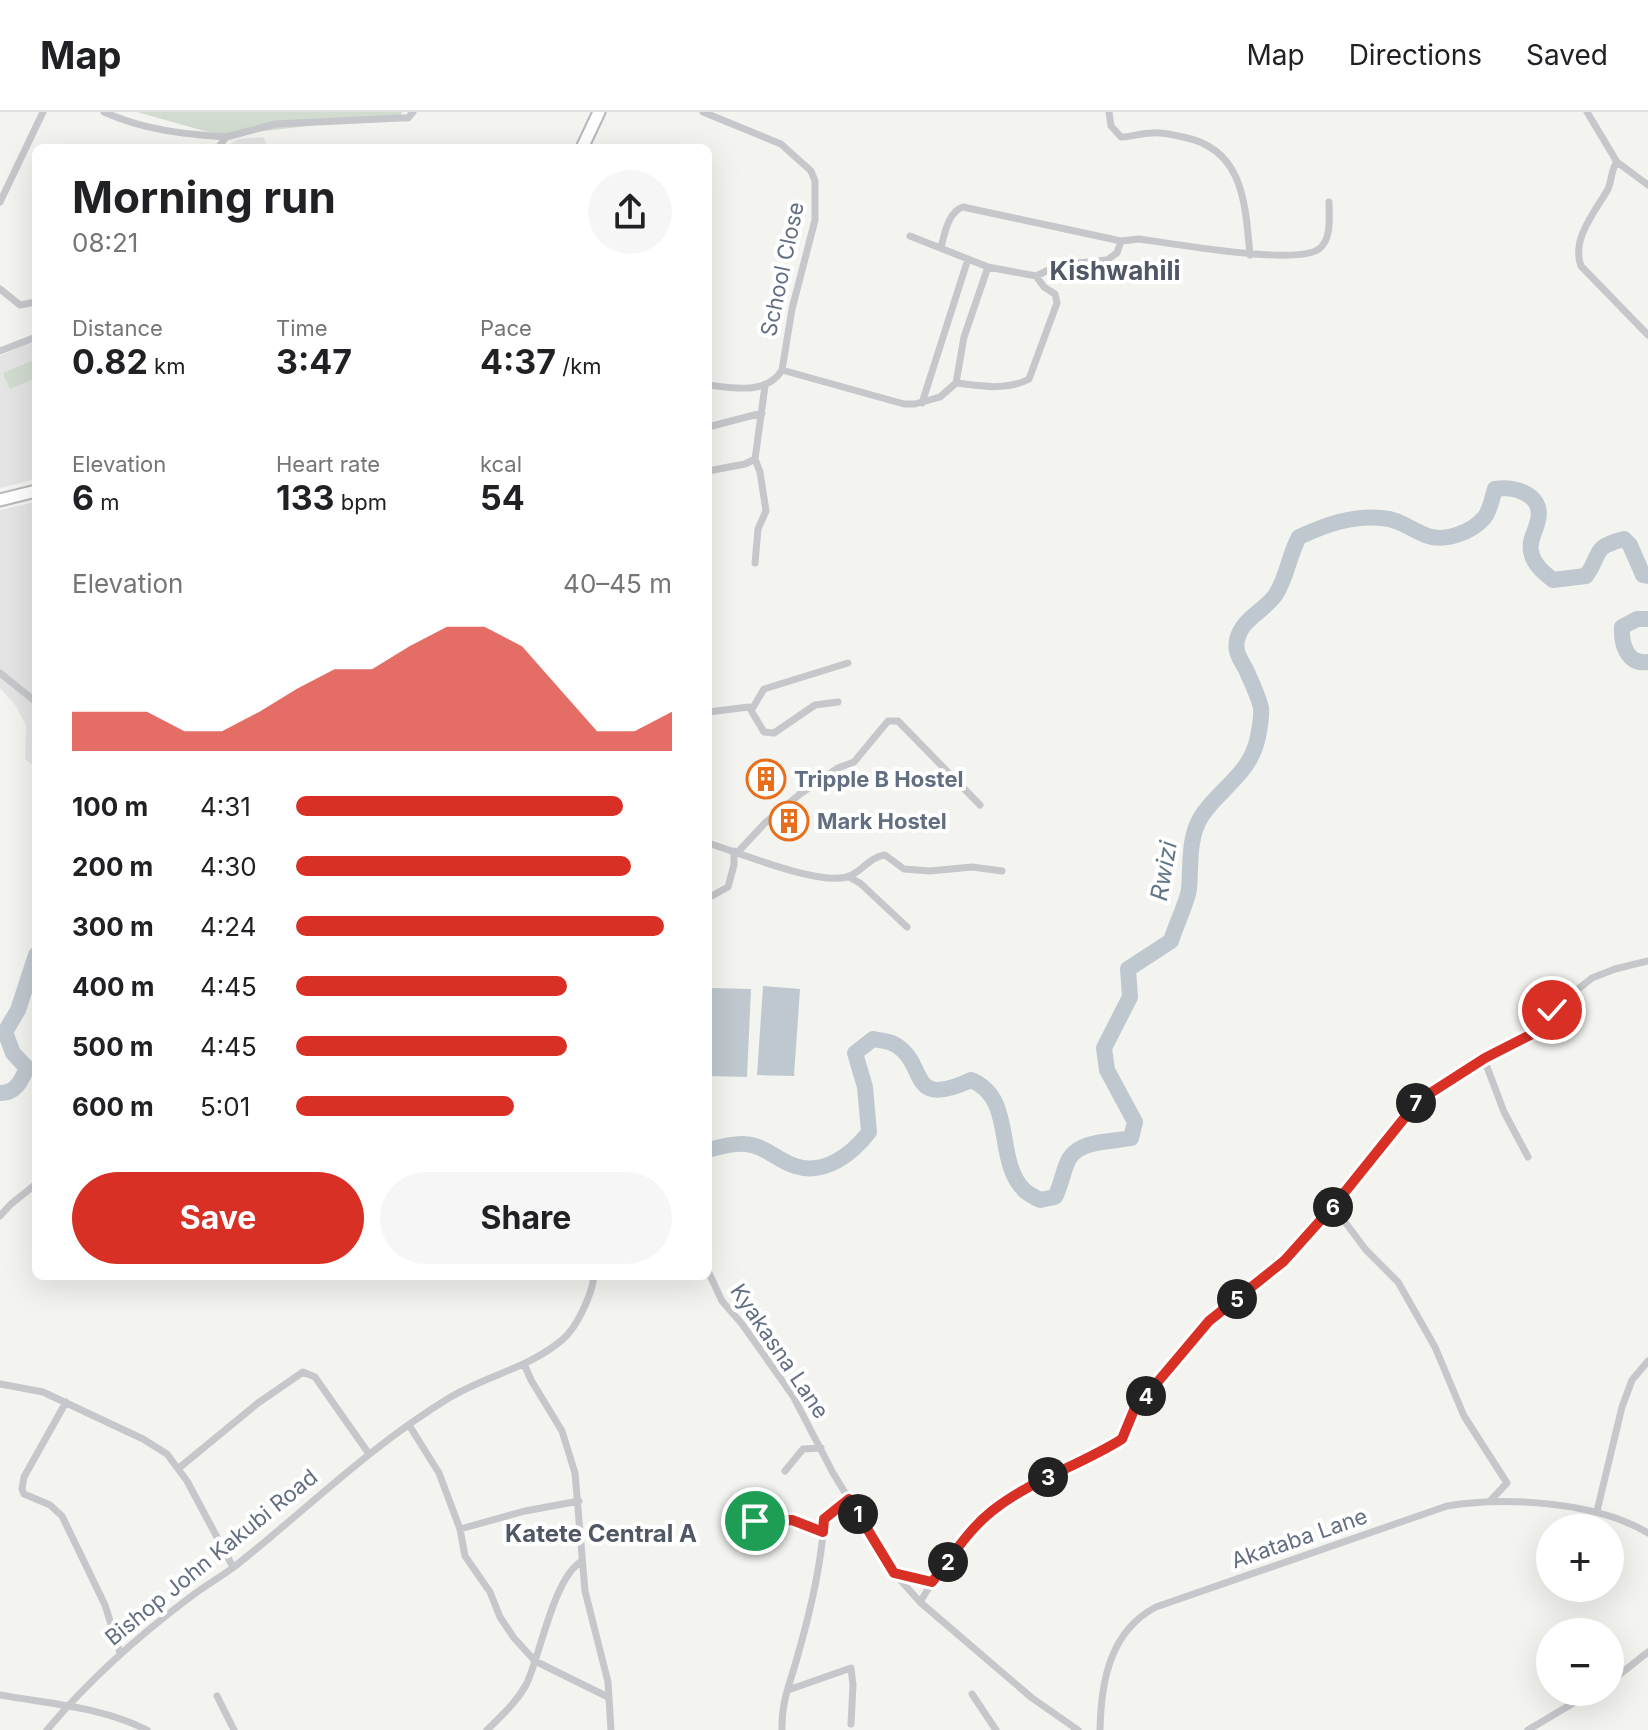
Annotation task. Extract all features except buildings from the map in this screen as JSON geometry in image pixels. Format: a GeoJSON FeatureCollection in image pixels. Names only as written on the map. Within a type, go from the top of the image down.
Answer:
{"type":"FeatureCollection","features":[{"type":"Feature","properties":{"kind":"main road"},"geometry":{"type":"LineString","coordinates":[[584,144],[597,113]]}},
{"type":"Feature","properties":{"kind":"main road"},"geometry":{"type":"LineString","coordinates":[[0,500],[32,492]]}},
{"type":"Feature","properties":{"kind":"street"},"geometry":{"type":"LineString","coordinates":[[0,202],[43,112]]}},
{"type":"Feature","properties":{"kind":"street"},"geometry":{"type":"LineString","coordinates":[[104,112],[134,125],[175,133],[226,137],[275,124],[408,118],[413,112]]}},
{"type":"Feature","properties":{"kind":"street","name":"School Close"},"geometry":{"type":"LineString","coordinates":[[703,112],[781,144],[811,171],[815,181],[815,220],[792,309],[782,370],[778,378],[765,386]]}},
{"type":"Feature","properties":{"kind":"street"},"geometry":{"type":"LineString","coordinates":[[1109,112],[1111,126],[1121,137],[1153,133],[1203,141],[1216,149],[1240,185],[1250,255]]}},
{"type":"Feature","properties":{"kind":"street"},"geometry":{"type":"LineString","coordinates":[[1587,112],[1617,162],[1648,185]]}},
{"type":"Feature","properties":{"kind":"street"},"geometry":{"type":"LineString","coordinates":[[221,144],[226,137]]}},
{"type":"Feature","properties":{"kind":"street"},"geometry":{"type":"LineString","coordinates":[[1617,162],[1613,166],[1612,180],[1578,243],[1577,256],[1581,266],[1648,335]]}},
{"type":"Feature","properties":{"kind":"street"},"geometry":{"type":"LineString","coordinates":[[941,247],[952,215],[956,209],[963,207],[1121,241],[1139,239],[1250,255],[1293,254],[1318,249],[1329,230],[1329,202]]}},
{"type":"Feature","properties":{"kind":"street"},"geometry":{"type":"LineString","coordinates":[[910,236],[988,267],[1036,276],[1059,265],[1107,260],[1117,253],[1121,241]]}},
{"type":"Feature","properties":{"kind":"street"},"geometry":{"type":"LineString","coordinates":[[922,403],[968,259]]}},
{"type":"Feature","properties":{"kind":"street"},"geometry":{"type":"LineString","coordinates":[[782,370],[904,404],[922,403],[940,397],[956,383],[964,337],[988,267]]}},
{"type":"Feature","properties":{"kind":"street"},"geometry":{"type":"LineString","coordinates":[[956,383],[1004,386],[1019,385],[1029,379],[1057,303],[1055,294],[1044,287],[1036,276]]}},
{"type":"Feature","properties":{"kind":"street"},"geometry":{"type":"LineString","coordinates":[[0,289],[20,305],[32,303]]}},
{"type":"Feature","properties":{"kind":"street"},"geometry":{"type":"LineString","coordinates":[[0,351],[32,339]]}},
{"type":"Feature","properties":{"kind":"street"},"geometry":{"type":"LineString","coordinates":[[712,385],[765,386],[755,459],[766,511],[758,529],[755,563]]}},
{"type":"Feature","properties":{"kind":"street"},"geometry":{"type":"LineString","coordinates":[[712,426],[762,413]]}},
{"type":"Feature","properties":{"kind":"street"},"geometry":{"type":"LineString","coordinates":[[712,470],[755,459]]}},
{"type":"Feature","properties":{"kind":"street"},"geometry":{"type":"LineString","coordinates":[[752,709],[764,689],[848,663]]}},
{"type":"Feature","properties":{"kind":"street"},"geometry":{"type":"LineString","coordinates":[[0,673],[32,699]]}},
{"type":"Feature","properties":{"kind":"street"},"geometry":{"type":"LineString","coordinates":[[712,711],[747,706],[752,709],[764,732],[774,733],[815,705],[838,702]]}},
{"type":"Feature","properties":{"kind":"street"},"geometry":{"type":"LineString","coordinates":[[712,896],[728,887],[736,852],[765,823],[800,794],[838,768],[854,762],[883,726],[892,720],[898,721],[980,805]]}},
{"type":"Feature","properties":{"kind":"street"},"geometry":{"type":"LineString","coordinates":[[712,844],[805,874],[849,877],[860,883],[907,927]]}},
{"type":"Feature","properties":{"kind":"street"},"geometry":{"type":"LineString","coordinates":[[849,877],[885,855],[904,869],[930,871],[972,867],[1002,871]]}},
{"type":"Feature","properties":{"kind":"street"},"geometry":{"type":"LineString","coordinates":[[920,1602],[971,1531],[991,1512],[1043,1479],[1122,1439],[1134,1410],[1209,1321],[1284,1261],[1418,1101],[1484,1059],[1536,1032],[1552,1010],[1592,978],[1648,961]]}},
{"type":"Feature","properties":{"kind":"street"},"geometry":{"type":"LineString","coordinates":[[1484,1059],[1504,1112],[1528,1157]]}},
{"type":"Feature","properties":{"kind":"street"},"geometry":{"type":"LineString","coordinates":[[0,1216],[32,1187]]}},
{"type":"Feature","properties":{"kind":"street"},"geometry":{"type":"LineString","coordinates":[[1333,1206],[1366,1250],[1398,1282],[1435,1347],[1464,1416],[1507,1483],[1490,1501]]}},
{"type":"Feature","properties":{"kind":"street","name":"Bishop John Kakubi Road"},"geometry":{"type":"LineString","coordinates":[[47,1730],[120,1653],[233,1567],[369,1454],[450,1397],[524,1364],[565,1338],[588,1298],[593,1280]]}},
{"type":"Feature","properties":{"kind":"street","name":"Kyakasna Lane"},"geometry":{"type":"LineString","coordinates":[[712,1280],[722,1301],[793,1396],[849,1499],[894,1573],[920,1602],[1032,1698],[1078,1730]]}},
{"type":"Feature","properties":{"kind":"street"},"geometry":{"type":"LineString","coordinates":[[1597,1511],[1622,1407],[1632,1380],[1648,1361]]}},
{"type":"Feature","properties":{"kind":"street"},"geometry":{"type":"LineString","coordinates":[[524,1364],[562,1431],[575,1473],[582,1561],[591,1621],[608,1682],[611,1730]]}},
{"type":"Feature","properties":{"kind":"street"},"geometry":{"type":"LineString","coordinates":[[179,1468],[258,1403],[303,1372],[315,1377],[369,1454]]}},
{"type":"Feature","properties":{"kind":"street"},"geometry":{"type":"LineString","coordinates":[[0,1384],[43,1392],[143,1439],[167,1454],[179,1468],[233,1567]]}},
{"type":"Feature","properties":{"kind":"street"},"geometry":{"type":"LineString","coordinates":[[66,1402],[24,1477],[22,1489],[24,1494],[50,1505],[62,1516],[105,1605],[120,1653]]}},
{"type":"Feature","properties":{"kind":"street"},"geometry":{"type":"LineString","coordinates":[[409,1425],[439,1473],[460,1529],[465,1556],[490,1592],[500,1617],[514,1638],[535,1661],[608,1697]]}},
{"type":"Feature","properties":{"kind":"street"},"geometry":{"type":"LineString","coordinates":[[785,1471],[803,1449],[821,1448]]}},
{"type":"Feature","properties":{"kind":"street"},"geometry":{"type":"LineString","coordinates":[[782,1730],[782,1704],[821,1565],[819,1546],[824,1519],[849,1499]]}},
{"type":"Feature","properties":{"kind":"street"},"geometry":{"type":"LineString","coordinates":[[460,1529],[525,1511],[579,1501]]}},
{"type":"Feature","properties":{"kind":"street","name":"Akataba Lane"},"geometry":{"type":"LineString","coordinates":[[1100,1730],[1101,1702],[1110,1661],[1121,1636],[1137,1617],[1156,1607],[1447,1506],[1490,1501],[1597,1511],[1648,1533]]}},
{"type":"Feature","properties":{"kind":"street"},"geometry":{"type":"LineString","coordinates":[[755,1521],[792,1520],[823,1532]]}},
{"type":"Feature","properties":{"kind":"street"},"geometry":{"type":"LineString","coordinates":[[487,1730],[517,1700],[535,1661],[558,1592],[568,1572],[582,1561]]}},
{"type":"Feature","properties":{"kind":"street"},"geometry":{"type":"LineString","coordinates":[[894,1573],[932,1582]]}},
{"type":"Feature","properties":{"kind":"street"},"geometry":{"type":"LineString","coordinates":[[1624,1671],[1648,1652]]}},
{"type":"Feature","properties":{"kind":"street"},"geometry":{"type":"LineString","coordinates":[[788,1690],[851,1668],[851,1724]]}},
{"type":"Feature","properties":{"kind":"street"},"geometry":{"type":"LineString","coordinates":[[972,1694],[996,1730]]}},
{"type":"Feature","properties":{"kind":"street"},"geometry":{"type":"LineString","coordinates":[[0,1695],[124,1718],[147,1730]]}},
{"type":"Feature","properties":{"kind":"street"},"geometry":{"type":"LineString","coordinates":[[217,1696],[234,1730]]}},
{"type":"Feature","properties":{"kind":"street"},"geometry":{"type":"LineString","coordinates":[[1528,1730],[1568,1706]]}},
{"type":"Feature","properties":{"kind":"shaded area"},"geometry":{"type":"Polygon","coordinates":[[[137,112],[402,112],[401,115],[222,136],[137,112]]]}},
{"type":"Feature","properties":{"kind":"shaded area"},"geometry":{"type":"Polygon","coordinates":[[[263,137],[267,144],[230,144],[239,139],[263,137]]]}},
{"type":"Feature","properties":{"kind":"shaded area"},"geometry":{"type":"Polygon","coordinates":[[[32,342],[32,480],[0,488],[0,356],[32,342]]]}},
{"type":"Feature","properties":{"kind":"shaded area"},"geometry":{"type":"Polygon","coordinates":[[[32,361],[32,380],[10,389],[3,373],[32,361]]]}},
{"type":"Feature","properties":{"kind":"shaded area"},"geometry":{"type":"Polygon","coordinates":[[[32,503],[32,765],[25,759],[26,726],[16,706],[0,688],[0,510],[32,503]]]}},
{"type":"Feature","properties":{"kind":"shaded area"},"geometry":{"type":"Polygon","coordinates":[[[763,986],[800,989],[794,1076],[757,1075],[763,986]]]}},
{"type":"Feature","properties":{"kind":"shaded area"},"geometry":{"type":"Polygon","coordinates":[[[712,988],[751,989],[747,1077],[712,1076],[712,988]]]}},
{"type":"Feature","properties":{"kind":"waterway","name":"Rwizi"},"geometry":{"type":"LineString","coordinates":[[712,1149],[736,1144],[752,1145],[789,1164],[806,1168],[827,1165],[846,1155],[869,1132],[865,1087],[855,1053],[873,1039],[892,1043],[904,1051],[927,1087],[936,1090],[950,1088],[971,1080],[985,1089],[1000,1115],[1009,1163],[1015,1177],[1024,1190],[1040,1200],[1055,1197],[1067,1162],[1074,1153],[1088,1145],[1131,1138],[1135,1122],[1107,1070],[1104,1048],[1130,997],[1128,969],[1171,941],[1188,894],[1192,843],[1201,817],[1243,769],[1254,750],[1261,708],[1238,654],[1237,640],[1249,620],[1276,594],[1299,537],[1339,522],[1371,517],[1394,520],[1435,538],[1450,537],[1473,528],[1484,518],[1495,489],[1511,489],[1526,494],[1536,504],[1539,511],[1532,539],[1532,556],[1553,580],[1586,576],[1606,545],[1624,539],[1630,545],[1643,575],[1648,576]]}},
{"type":"Feature","properties":{"kind":"waterway","name":"Rwizi"},"geometry":{"type":"LineString","coordinates":[[1648,619],[1637,619],[1622,627],[1624,646],[1630,657],[1648,662]]}},
{"type":"Feature","properties":{"kind":"waterway","name":"Rwizi"},"geometry":{"type":"LineString","coordinates":[[0,1093],[14,1089],[27,1068],[13,1053],[5,1032],[18,1010],[32,967]]}},
{"type":"Feature","properties":{"kind":"place","name":"Tripple B Hostel"},"geometry":{"type":"Point","coordinates":[766,779]}},
{"type":"Feature","properties":{"kind":"place","name":"Mark Hostel"},"geometry":{"type":"Point","coordinates":[789,821]}},
{"type":"Feature","properties":{"kind":"district","name":"Kishwahili"},"geometry":{"type":"Point","coordinates":[1115,271]}},
{"type":"Feature","properties":{"kind":"district","name":"Katete Central A"},"geometry":{"type":"Point","coordinates":[601,1534]}},
{"type":"Feature","properties":{"kind":"route"},"geometry":{"type":"LineString","coordinates":[[755,1521],[792,1520],[823,1532],[824,1519],[849,1499],[894,1573],[932,1582],[971,1531],[991,1512],[1043,1479],[1122,1439],[1134,1410],[1209,1321],[1284,1261],[1336,1203],[1418,1101],[1485,1058],[1536,1032],[1552,1010]]}}]}
